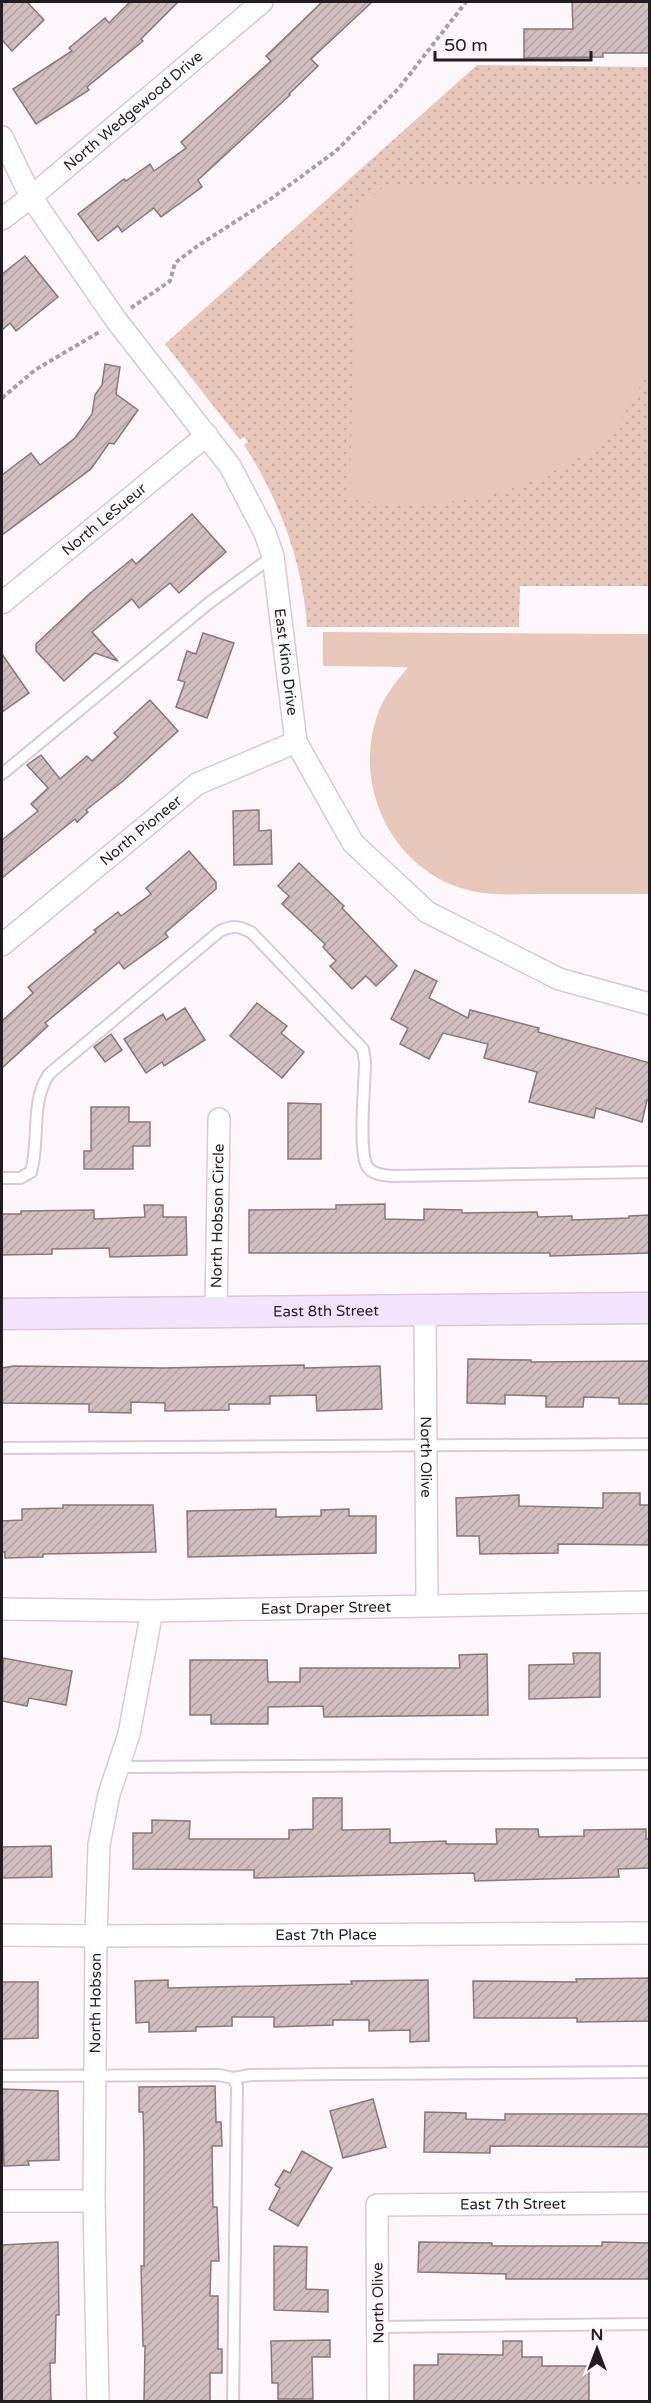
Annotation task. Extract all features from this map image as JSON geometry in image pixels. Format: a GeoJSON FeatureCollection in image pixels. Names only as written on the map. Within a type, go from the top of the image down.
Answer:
{"type":"FeatureCollection","features":[{"type":"Feature","properties":{"kind":"street","name":"North Wedgewood Drive"},"geometry":{"type":"LineString","coordinates":[[2,219],[31,197],[258,3]]}},
{"type":"Feature","properties":{"kind":"street","name":"East Kino Drive"},"geometry":{"type":"LineString","coordinates":[[2,137],[31,197],[116,320],[231,466],[265,533],[273,556],[296,742],[353,843],[428,912],[559,979],[650,1004]]}},
{"type":"Feature","properties":{"kind":"street","name":"North LeSueur"},"geometry":{"type":"LineString","coordinates":[[2,603],[207,435]]}},
{"type":"Feature","properties":{"kind":"street","name":"North Pioneer"},"geometry":{"type":"LineString","coordinates":[[2,945],[197,784],[296,742]]}},
{"type":"Feature","properties":{"kind":"street","name":"North Hobson Circle"},"geometry":{"type":"LineString","coordinates":[[216,1312],[219,1119]]}},
{"type":"Feature","properties":{"kind":"street","name":"East 8th Street"},"geometry":{"type":"LineString","coordinates":[[2,1314],[650,1308]]}},
{"type":"Feature","properties":{"kind":"street","name":"North Olive"},"geometry":{"type":"LineString","coordinates":[[425,1310],[427,1605]]}},
{"type":"Feature","properties":{"kind":"street","name":"East Draper Street"},"geometry":{"type":"LineString","coordinates":[[2,1609],[152,1611],[650,1602]]}},
{"type":"Feature","properties":{"kind":"street","name":"North Hobson"},"geometry":{"type":"LineString","coordinates":[[98,2402],[94,2201],[99,1845],[109,1794],[129,1734],[152,1611]]}},
{"type":"Feature","properties":{"kind":"street","name":"East 7th Place"},"geometry":{"type":"LineString","coordinates":[[2,1935],[650,1933]]}},
{"type":"Feature","properties":{"kind":"street"},"geometry":{"type":"LineString","coordinates":[[2,2201],[94,2201]]}},
{"type":"Feature","properties":{"kind":"street","name":"East 7th Street"},"geometry":{"type":"LineString","coordinates":[[377,2205],[650,2203]]}},
{"type":"Feature","properties":{"kind":"street","name":"North Olive"},"geometry":{"type":"LineString","coordinates":[[377,2205],[378,2402]]}},
{"type":"Feature","properties":{"kind":"lane"},"geometry":{"type":"LineString","coordinates":[[2,774],[209,603],[273,556]]}},
{"type":"Feature","properties":{"kind":"lane"},"geometry":{"type":"LineString","coordinates":[[2,1178],[20,1178],[32,1172],[35,1160],[39,1094],[48,1074],[220,931],[231,926],[251,932],[363,1048],[365,1062],[363,1152],[368,1167],[377,1174],[393,1176],[650,1173]]}},
{"type":"Feature","properties":{"kind":"lane"},"geometry":{"type":"LineString","coordinates":[[2,1448],[650,1444]]}},
{"type":"Feature","properties":{"kind":"lane"},"geometry":{"type":"LineString","coordinates":[[118,1767],[650,1764]]}},
{"type":"Feature","properties":{"kind":"lane"},"geometry":{"type":"LineString","coordinates":[[2,2076],[219,2075],[233,2078],[251,2075],[650,2072]]}},
{"type":"Feature","properties":{"kind":"lane"},"geometry":{"type":"LineString","coordinates":[[233,2078],[237,2086],[233,2402]]}},
{"type":"Feature","properties":{"kind":"lane"},"geometry":{"type":"LineString","coordinates":[[379,2327],[650,2324]]}},
{"type":"Feature","properties":{"kind":"path"},"geometry":{"type":"LineString","coordinates":[[223,228],[272,198],[336,151],[399,88],[466,2]]}},
{"type":"Feature","properties":{"kind":"shaded area"},"geometry":{"type":"Polygon","coordinates":[[[477,65],[649,67],[649,586],[520,586],[519,627],[307,627],[305,603],[295,555],[268,487],[244,445],[248,442],[244,437],[240,440],[165,344],[477,65]]]}},
{"type":"Feature","properties":{"kind":"shaded area"},"geometry":{"type":"Polygon","coordinates":[[[649,185],[649,366],[626,412],[603,441],[580,457],[537,479],[485,496],[459,501],[405,504],[350,499],[356,212],[384,186],[649,185]]]}},
{"type":"Feature","properties":{"kind":"shaded area"},"geometry":{"type":"Polygon","coordinates":[[[323,632],[649,634],[649,894],[489,894],[445,882],[421,867],[402,847],[386,824],[376,799],[370,772],[371,744],[377,716],[386,696],[408,667],[323,666],[323,632]]]}},
{"type":"Feature","properties":{"kind":"building"},"geometry":{"type":"Polygon","coordinates":[[[2,2],[27,2],[44,20],[12,51],[2,40],[2,2]]]}},
{"type":"Feature","properties":{"kind":"building"},"geometry":{"type":"Polygon","coordinates":[[[130,2],[178,2],[141,39],[143,41],[87,87],[89,90],[36,124],[13,89],[72,51],[69,48],[105,18],[109,23],[130,2]]]}},
{"type":"Feature","properties":{"kind":"building"},"geometry":{"type":"Polygon","coordinates":[[[322,2],[372,2],[311,59],[318,66],[290,95],[198,180],[202,187],[161,217],[154,208],[122,232],[118,226],[98,241],[78,214],[124,179],[126,181],[150,164],[154,171],[186,148],[181,142],[271,61],[266,56],[322,2]]]}},
{"type":"Feature","properties":{"kind":"building"},"geometry":{"type":"Polygon","coordinates":[[[572,2],[650,2],[650,53],[603,53],[603,57],[524,58],[524,29],[573,29],[572,2]]]}},
{"type":"Feature","properties":{"kind":"building"},"geometry":{"type":"Polygon","coordinates":[[[25,256],[58,297],[16,331],[10,323],[2,330],[2,274],[25,256]]]}},
{"type":"Feature","properties":{"kind":"building"},"geometry":{"type":"Polygon","coordinates":[[[105,364],[120,367],[116,394],[138,410],[114,444],[109,443],[91,469],[2,535],[2,475],[31,453],[40,465],[75,438],[92,414],[95,395],[102,385],[105,364]]]}},
{"type":"Feature","properties":{"kind":"building"},"geometry":{"type":"Polygon","coordinates":[[[192,514],[226,552],[179,593],[170,583],[139,608],[132,599],[92,632],[118,661],[95,653],[64,681],[36,651],[36,644],[88,595],[132,559],[136,564],[192,514]]]}},
{"type":"Feature","properties":{"kind":"building"},"geometry":{"type":"Polygon","coordinates":[[[203,633],[234,643],[207,718],[176,707],[185,682],[178,680],[187,651],[196,654],[203,633]]]}},
{"type":"Feature","properties":{"kind":"building"},"geometry":{"type":"Polygon","coordinates":[[[2,654],[29,693],[2,712],[2,654]]]}},
{"type":"Feature","properties":{"kind":"building"},"geometry":{"type":"Polygon","coordinates":[[[150,700],[178,731],[123,781],[86,810],[88,812],[77,822],[75,819],[2,878],[2,840],[38,811],[31,804],[48,788],[27,765],[41,755],[60,779],[87,756],[92,761],[118,737],[114,733],[150,700]]]}},
{"type":"Feature","properties":{"kind":"building"},"geometry":{"type":"Polygon","coordinates":[[[259,810],[259,831],[271,830],[272,864],[234,865],[233,811],[259,810]]]}},
{"type":"Feature","properties":{"kind":"building"},"geometry":{"type":"Polygon","coordinates":[[[189,851],[216,882],[216,889],[165,933],[168,937],[124,969],[119,962],[45,1023],[48,1026],[2,1068],[2,1021],[33,993],[28,987],[96,932],[94,930],[118,912],[121,916],[151,894],[146,888],[189,851]]]}},
{"type":"Feature","properties":{"kind":"building"},"geometry":{"type":"Polygon","coordinates":[[[299,863],[344,906],[342,908],[397,966],[376,986],[366,976],[352,989],[330,966],[336,961],[323,947],[325,944],[282,904],[289,896],[278,886],[299,863]]]}},
{"type":"Feature","properties":{"kind":"building"},"geometry":{"type":"Polygon","coordinates":[[[415,970],[437,981],[429,998],[468,1018],[470,1010],[539,1028],[538,1032],[650,1063],[650,1100],[647,1100],[642,1122],[596,1108],[594,1118],[529,1102],[537,1072],[484,1058],[488,1044],[443,1033],[429,1059],[400,1044],[408,1028],[391,1019],[415,970]]]}},
{"type":"Feature","properties":{"kind":"building"},"geometry":{"type":"Polygon","coordinates":[[[257,1003],[287,1026],[281,1033],[304,1052],[282,1078],[230,1036],[257,1003]]]}},
{"type":"Feature","properties":{"kind":"building"},"geometry":{"type":"Polygon","coordinates":[[[185,1008],[205,1040],[164,1066],[162,1062],[146,1073],[124,1039],[163,1014],[166,1020],[185,1008]]]}},
{"type":"Feature","properties":{"kind":"building"},"geometry":{"type":"Polygon","coordinates":[[[111,1034],[122,1050],[105,1062],[94,1047],[111,1034]]]}},
{"type":"Feature","properties":{"kind":"building"},"geometry":{"type":"Polygon","coordinates":[[[288,1103],[321,1104],[321,1159],[288,1159],[288,1103]]]}},
{"type":"Feature","properties":{"kind":"building"},"geometry":{"type":"Polygon","coordinates":[[[91,1107],[129,1107],[129,1122],[150,1122],[150,1146],[133,1146],[133,1169],[84,1169],[84,1151],[91,1151],[91,1107]]]}},
{"type":"Feature","properties":{"kind":"building"},"geometry":{"type":"Polygon","coordinates":[[[385,1204],[385,1219],[424,1220],[424,1209],[462,1210],[462,1213],[537,1212],[538,1217],[572,1216],[572,1220],[650,1215],[650,1253],[550,1256],[550,1253],[249,1253],[249,1210],[336,1209],[336,1205],[385,1204]]]}},
{"type":"Feature","properties":{"kind":"building"},"geometry":{"type":"Polygon","coordinates":[[[144,1205],[163,1205],[163,1217],[186,1217],[187,1255],[110,1257],[109,1248],[52,1249],[52,1254],[2,1255],[2,1214],[21,1214],[21,1211],[94,1210],[94,1219],[145,1217],[144,1205]]]}},
{"type":"Feature","properties":{"kind":"building"},"geometry":{"type":"Polygon","coordinates":[[[468,1359],[531,1360],[531,1362],[650,1361],[650,1404],[619,1404],[619,1398],[584,1397],[583,1407],[546,1407],[546,1396],[505,1395],[505,1404],[467,1403],[468,1359]]]}},
{"type":"Feature","properties":{"kind":"building"},"geometry":{"type":"Polygon","coordinates":[[[304,1365],[304,1368],[380,1366],[382,1409],[317,1411],[316,1395],[270,1396],[270,1404],[229,1404],[229,1410],[165,1411],[165,1403],[131,1402],[131,1413],[89,1412],[89,1404],[2,1403],[2,1368],[14,1366],[164,1368],[304,1365]]]}},
{"type":"Feature","properties":{"kind":"building"},"geometry":{"type":"Polygon","coordinates":[[[603,1493],[640,1493],[640,1505],[650,1505],[650,1545],[558,1544],[558,1553],[480,1554],[479,1536],[457,1536],[456,1498],[519,1495],[519,1506],[603,1508],[603,1493]]]}},
{"type":"Feature","properties":{"kind":"building"},"geometry":{"type":"Polygon","coordinates":[[[63,1505],[153,1505],[156,1552],[43,1554],[43,1557],[5,1558],[5,1552],[2,1552],[2,1521],[22,1520],[22,1509],[63,1508],[63,1505]]]}},
{"type":"Feature","properties":{"kind":"building"},"geometry":{"type":"Polygon","coordinates":[[[276,1509],[276,1517],[321,1516],[321,1510],[349,1509],[349,1516],[376,1516],[376,1553],[188,1557],[187,1511],[276,1509]]]}},
{"type":"Feature","properties":{"kind":"building"},"geometry":{"type":"Polygon","coordinates":[[[573,1653],[600,1653],[600,1697],[529,1699],[529,1665],[574,1664],[573,1653]]]}},
{"type":"Feature","properties":{"kind":"building"},"geometry":{"type":"Polygon","coordinates":[[[487,1654],[488,1715],[324,1717],[323,1706],[268,1707],[268,1724],[211,1724],[211,1715],[190,1715],[190,1660],[267,1660],[268,1682],[300,1682],[300,1668],[460,1668],[459,1655],[487,1654]]]}},
{"type":"Feature","properties":{"kind":"building"},"geometry":{"type":"Polygon","coordinates":[[[3,1658],[72,1671],[66,1705],[29,1698],[27,1706],[2,1701],[3,1658]]]}},
{"type":"Feature","properties":{"kind":"building"},"geometry":{"type":"Polygon","coordinates":[[[313,1798],[342,1798],[342,1830],[390,1829],[390,1843],[446,1841],[446,1844],[497,1844],[496,1829],[538,1829],[539,1837],[584,1836],[584,1830],[646,1829],[646,1839],[650,1839],[650,1868],[618,1869],[619,1877],[475,1881],[474,1873],[254,1878],[254,1870],[133,1869],[133,1833],[152,1833],[152,1820],[190,1821],[189,1839],[289,1839],[289,1830],[313,1829],[313,1798]]]}},
{"type":"Feature","properties":{"kind":"building"},"geometry":{"type":"Polygon","coordinates":[[[51,1846],[52,1877],[2,1878],[2,1847],[51,1846]]]}},
{"type":"Feature","properties":{"kind":"building"},"geometry":{"type":"Polygon","coordinates":[[[650,1978],[650,2021],[577,2022],[577,2018],[474,2018],[473,1981],[577,1982],[576,1979],[650,1978]]]}},
{"type":"Feature","properties":{"kind":"building"},"geometry":{"type":"Polygon","coordinates":[[[168,1980],[168,1988],[428,1980],[429,2041],[410,2042],[410,2030],[369,2031],[369,2020],[333,2020],[333,2025],[274,2027],[274,2017],[232,2017],[232,2026],[196,2027],[196,2031],[149,2032],[149,2022],[136,2023],[135,1981],[168,1980]]]}},
{"type":"Feature","properties":{"kind":"building"},"geometry":{"type":"Polygon","coordinates":[[[2,1982],[38,1982],[38,2038],[2,2039],[2,1982]]]}},
{"type":"Feature","properties":{"kind":"building"},"geometry":{"type":"Polygon","coordinates":[[[215,2086],[216,2122],[221,2122],[222,2146],[212,2146],[213,2207],[217,2207],[219,2261],[211,2261],[210,2296],[218,2296],[218,2349],[222,2349],[222,2373],[210,2373],[210,2402],[144,2402],[145,2346],[143,2346],[141,2266],[144,2266],[144,2151],[143,2112],[139,2112],[139,2087],[215,2086]]]}},
{"type":"Feature","properties":{"kind":"building"},"geometry":{"type":"Polygon","coordinates":[[[2,2089],[58,2091],[59,2160],[28,2161],[29,2165],[4,2166],[2,2089]]]}},
{"type":"Feature","properties":{"kind":"building"},"geometry":{"type":"Polygon","coordinates":[[[373,2099],[386,2147],[343,2158],[330,2111],[373,2099]]]}},
{"type":"Feature","properties":{"kind":"building"},"geometry":{"type":"Polygon","coordinates":[[[425,2112],[466,2113],[466,2119],[505,2120],[505,2114],[650,2114],[650,2147],[490,2146],[490,2153],[424,2152],[425,2112]]]}},
{"type":"Feature","properties":{"kind":"building"},"geometry":{"type":"Polygon","coordinates":[[[302,2151],[332,2168],[298,2226],[269,2209],[280,2188],[275,2185],[284,2170],[290,2173],[302,2151]]]}},
{"type":"Feature","properties":{"kind":"building"},"geometry":{"type":"Polygon","coordinates":[[[58,2242],[59,2315],[56,2315],[55,2363],[50,2363],[51,2401],[2,2401],[2,2245],[58,2242]]]}},
{"type":"Feature","properties":{"kind":"building"},"geometry":{"type":"Polygon","coordinates":[[[419,2242],[492,2243],[492,2246],[602,2246],[602,2242],[650,2243],[650,2279],[506,2279],[506,2274],[418,2272],[419,2242]]]}},
{"type":"Feature","properties":{"kind":"building"},"geometry":{"type":"Polygon","coordinates":[[[274,2246],[307,2247],[306,2289],[328,2290],[328,2312],[274,2310],[274,2246]]]}},
{"type":"Feature","properties":{"kind":"building"},"geometry":{"type":"Polygon","coordinates":[[[330,2340],[330,2357],[312,2357],[313,2399],[278,2399],[278,2383],[272,2383],[271,2341],[330,2340]]]}},
{"type":"Feature","properties":{"kind":"building"},"geometry":{"type":"Polygon","coordinates":[[[503,2341],[522,2341],[522,2357],[542,2357],[542,2366],[589,2366],[589,2402],[414,2402],[414,2365],[438,2365],[438,2354],[503,2355],[503,2341]]]}}]}
